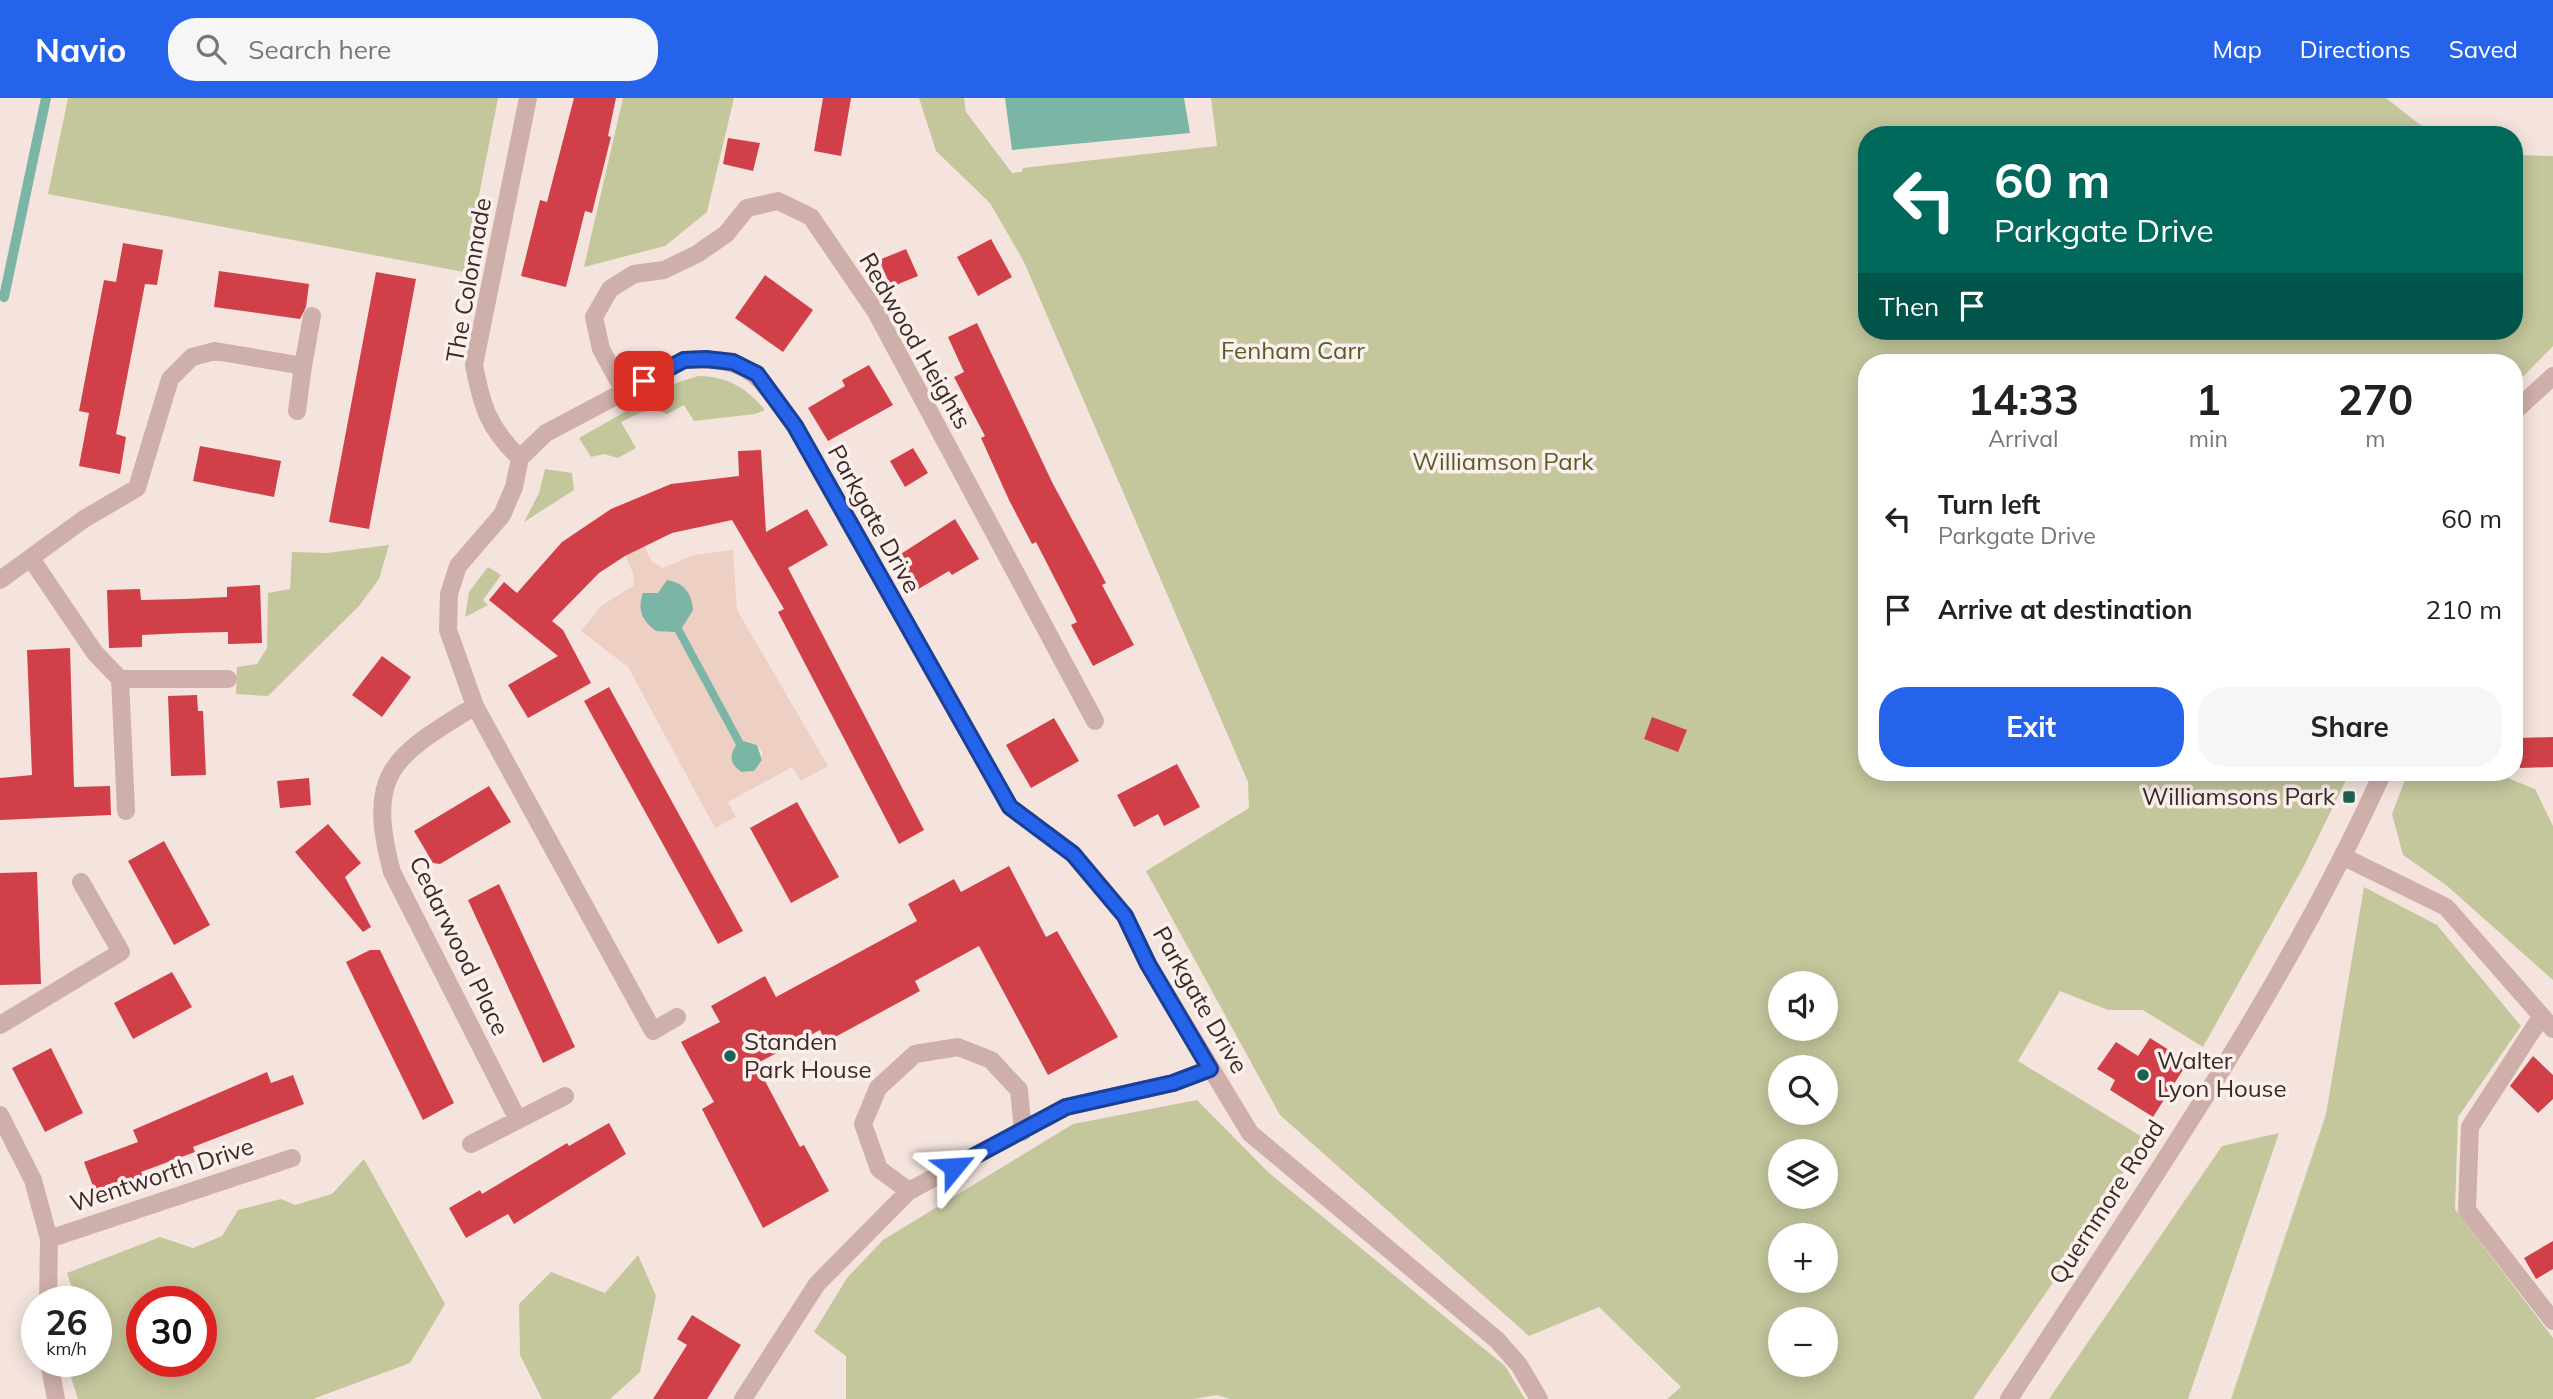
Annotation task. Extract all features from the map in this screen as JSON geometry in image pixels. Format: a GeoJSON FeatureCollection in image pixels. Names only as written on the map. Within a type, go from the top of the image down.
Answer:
{"type":"FeatureCollection","features":[{"type":"Feature","properties":{"kind":"street","name":"The Colonnade"},"geometry":{"type":"LineString","coordinates":[[520,458],[499,438],[481,404],[474,365],[528,98]]}},
{"type":"Feature","properties":{"kind":"street","name":"Redwood Heights"},"geometry":{"type":"LineString","coordinates":[[624,391],[601,349],[594,317],[610,289],[634,274],[664,270],[697,254],[726,234],[747,208],[778,201],[811,217],[876,312],[1095,721]]}},
{"type":"Feature","properties":{"kind":"street"},"geometry":{"type":"LineString","coordinates":[[298,411],[313,316]]}},
{"type":"Feature","properties":{"kind":"street"},"geometry":{"type":"LineString","coordinates":[[0,580],[32,560],[84,519],[137,488],[170,379],[192,357],[215,351],[303,366]]}},
{"type":"Feature","properties":{"kind":"street","name":"Parkgate Drive"},"geometry":{"type":"LineString","coordinates":[[520,458],[547,433],[684,360],[733,362],[757,374],[795,426],[1010,807],[1073,854],[1125,916],[1148,964],[1250,1133],[1497,1340],[1519,1365],[1539,1399]]}},
{"type":"Feature","properties":{"kind":"street"},"geometry":{"type":"LineString","coordinates":[[2523,404],[2553,376]]}},
{"type":"Feature","properties":{"kind":"street"},"geometry":{"type":"LineString","coordinates":[[520,458],[514,487],[502,515],[458,566],[449,594],[448,630],[475,706],[653,1031],[677,1017]]}},
{"type":"Feature","properties":{"kind":"street"},"geometry":{"type":"LineString","coordinates":[[32,560],[95,653],[120,679],[125,811]]}},
{"type":"Feature","properties":{"kind":"street"},"geometry":{"type":"LineString","coordinates":[[120,679],[228,679]]}},
{"type":"Feature","properties":{"kind":"street","name":"Cedarwood Place"},"geometry":{"type":"LineString","coordinates":[[475,706],[417,742],[398,761],[381,796],[382,835],[392,873],[518,1120]]}},
{"type":"Feature","properties":{"kind":"street","name":"Quernmore Road"},"geometry":{"type":"LineString","coordinates":[[2009,1399],[2253,1021],[2344,857],[2379,781]]}},
{"type":"Feature","properties":{"kind":"street"},"geometry":{"type":"LineString","coordinates":[[2344,857],[2446,907],[2547,1023],[2470,1127],[2467,1210],[2553,1321]]}},
{"type":"Feature","properties":{"kind":"street"},"geometry":{"type":"LineString","coordinates":[[0,1025],[121,952],[81,882]]}},
{"type":"Feature","properties":{"kind":"street"},"geometry":{"type":"LineString","coordinates":[[909,1191],[879,1169],[863,1124],[878,1088],[915,1054],[958,1047],[991,1060],[1019,1090],[1023,1132]]}},
{"type":"Feature","properties":{"kind":"street"},"geometry":{"type":"LineString","coordinates":[[743,1399],[817,1284],[909,1191],[1066,1107],[1173,1083],[1210,1069]]}},
{"type":"Feature","properties":{"kind":"street"},"geometry":{"type":"LineString","coordinates":[[471,1144],[565,1097]]}},
{"type":"Feature","properties":{"kind":"street","name":"Wentworth Drive"},"geometry":{"type":"LineString","coordinates":[[0,1115],[33,1180],[49,1239],[48,1286]]}},
{"type":"Feature","properties":{"kind":"street","name":"Wentworth Drive"},"geometry":{"type":"LineString","coordinates":[[49,1239],[292,1158]]}},
{"type":"Feature","properties":{"kind":"street"},"geometry":{"type":"LineString","coordinates":[[52,1377],[56,1399]]}},
{"type":"Feature","properties":{"kind":"green space"},"geometry":{"type":"Polygon","coordinates":[[[68,98],[498,98],[464,272],[48,194],[68,98]]]}},
{"type":"Feature","properties":{"kind":"green space"},"geometry":{"type":"Polygon","coordinates":[[[623,98],[734,98],[707,212],[665,246],[584,267],[623,98]]]}},
{"type":"Feature","properties":{"kind":"green space","name":"Williamson Park"},"geometry":{"type":"Polygon","coordinates":[[[919,98],[964,98],[966,112],[1012,173],[1022,172],[1023,168],[1217,146],[1211,98],[2386,98],[2423,126],[1858,126],[1858,340],[2523,340],[2523,155],[2553,156],[2553,346],[2523,377],[2523,354],[1858,354],[1858,781],[2346,781],[2305,864],[2203,1047],[2143,1010],[2108,1010],[2060,991],[2018,1061],[2144,1138],[2087,1233],[1973,1399],[1667,1399],[1681,1387],[1599,1307],[1529,1336],[1280,1115],[1146,871],[1249,808],[1248,782],[1024,262],[990,203],[936,151],[919,98]]]}},
{"type":"Feature","properties":{"kind":"green space"},"geometry":{"type":"Polygon","coordinates":[[[698,376],[718,378],[736,385],[751,395],[765,410],[755,414],[694,421],[684,405],[667,414],[644,412],[621,422],[636,448],[618,458],[604,454],[591,457],[579,438],[676,383],[698,376]]]}},
{"type":"Feature","properties":{"kind":"green space"},"geometry":{"type":"Polygon","coordinates":[[[545,469],[572,473],[574,490],[524,522],[539,493],[545,469]]]}},
{"type":"Feature","properties":{"kind":"green space"},"geometry":{"type":"Polygon","coordinates":[[[389,545],[379,579],[359,606],[268,696],[236,694],[237,667],[257,664],[267,648],[268,593],[290,589],[292,552],[327,553],[389,545]]]}},
{"type":"Feature","properties":{"kind":"green space"},"geometry":{"type":"Polygon","coordinates":[[[488,567],[501,575],[483,600],[488,605],[465,617],[469,592],[488,567]]]}},
{"type":"Feature","properties":{"kind":"green space"},"geometry":{"type":"Polygon","coordinates":[[[2405,781],[2515,781],[2535,789],[2553,826],[2553,980],[2446,885],[2403,855],[2392,814],[2405,781]]]}},
{"type":"Feature","properties":{"kind":"green space"},"geometry":{"type":"Polygon","coordinates":[[[2364,887],[2437,925],[2521,1026],[2458,1117],[2455,1209],[2553,1338],[2553,1399],[2231,1399],[2326,1114],[2364,887]]]}},
{"type":"Feature","properties":{"kind":"green space"},"geometry":{"type":"Polygon","coordinates":[[[1197,1100],[1268,1172],[1505,1366],[1525,1399],[1230,1399],[1217,1395],[1193,1399],[846,1399],[846,1356],[814,1332],[847,1278],[883,1240],[1073,1124],[1197,1100]]]}},
{"type":"Feature","properties":{"kind":"green space"},"geometry":{"type":"Polygon","coordinates":[[[2279,1133],[2188,1399],[2049,1399],[2222,1146],[2279,1133]]]}},
{"type":"Feature","properties":{"kind":"green space"},"geometry":{"type":"Polygon","coordinates":[[[364,1159],[445,1304],[410,1363],[313,1399],[78,1399],[71,1377],[112,1377],[112,1286],[72,1286],[67,1273],[160,1237],[193,1248],[222,1236],[238,1210],[281,1199],[295,1205],[332,1194],[364,1159]]]}},
{"type":"Feature","properties":{"kind":"green space"},"geometry":{"type":"Polygon","coordinates":[[[638,1255],[656,1296],[640,1372],[610,1399],[542,1399],[520,1355],[519,1304],[551,1272],[605,1293],[638,1255]]]}},
{"type":"Feature","properties":{"kind":"shaded area"},"geometry":{"type":"Polygon","coordinates":[[[644,546],[652,562],[663,568],[694,555],[733,550],[737,610],[828,766],[801,781],[792,767],[728,802],[736,817],[715,828],[628,667],[581,631],[601,606],[634,585],[633,573],[625,556],[644,546]],[[668,580],[662,591],[654,595],[643,594],[641,613],[656,631],[675,631],[736,745],[733,749],[745,772],[754,771],[762,761],[762,752],[757,744],[743,742],[682,628],[693,610],[668,580]]]}},
{"type":"Feature","properties":{"kind":"water"},"geometry":{"type":"Polygon","coordinates":[[[1005,98],[1184,98],[1190,133],[1012,150],[1005,98]]]}},
{"type":"Feature","properties":{"kind":"water"},"geometry":{"type":"Polygon","coordinates":[[[667,580],[682,586],[689,594],[693,610],[682,628],[743,741],[757,745],[762,760],[754,771],[742,772],[733,763],[732,753],[736,745],[675,632],[656,631],[642,615],[643,593],[658,593],[667,580]]]}},
{"type":"Feature","properties":{"kind":"building"},"geometry":{"type":"Polygon","coordinates":[[[574,98],[616,98],[608,136],[611,137],[592,213],[585,211],[566,287],[521,276],[540,200],[547,202],[574,98]]]}},
{"type":"Feature","properties":{"kind":"building"},"geometry":{"type":"Polygon","coordinates":[[[823,98],[851,98],[841,156],[814,151],[823,98]]]}},
{"type":"Feature","properties":{"kind":"building"},"geometry":{"type":"Polygon","coordinates":[[[728,138],[760,143],[753,171],[723,164],[728,138]]]}},
{"type":"Feature","properties":{"kind":"building"},"geometry":{"type":"Polygon","coordinates":[[[991,239],[1012,277],[978,296],[957,257],[991,239]]]}},
{"type":"Feature","properties":{"kind":"building"},"geometry":{"type":"Polygon","coordinates":[[[123,243],[163,250],[157,285],[145,284],[116,434],[126,437],[120,474],[79,466],[89,413],[79,411],[104,280],[116,282],[123,243]]]}},
{"type":"Feature","properties":{"kind":"building"},"geometry":{"type":"Polygon","coordinates":[[[906,249],[918,276],[891,287],[879,260],[906,249]]]}},
{"type":"Feature","properties":{"kind":"building"},"geometry":{"type":"Polygon","coordinates":[[[219,271],[309,284],[306,307],[300,319],[214,307],[219,271]]]}},
{"type":"Feature","properties":{"kind":"building"},"geometry":{"type":"Polygon","coordinates":[[[376,272],[416,279],[369,529],[329,522],[376,272]]]}},
{"type":"Feature","properties":{"kind":"building"},"geometry":{"type":"Polygon","coordinates":[[[765,275],[813,310],[783,352],[735,318],[765,275]]]}},
{"type":"Feature","properties":{"kind":"building"},"geometry":{"type":"Polygon","coordinates":[[[977,323],[1052,482],[1106,583],[1102,585],[1134,645],[1093,666],[1071,625],[1077,622],[1036,542],[1032,544],[1009,500],[981,438],[985,436],[954,377],[964,372],[948,337],[977,323]]]}},
{"type":"Feature","properties":{"kind":"building"},"geometry":{"type":"Polygon","coordinates":[[[869,365],[893,405],[828,441],[808,408],[845,386],[842,380],[869,365]]]}},
{"type":"Feature","properties":{"kind":"building"},"geometry":{"type":"Polygon","coordinates":[[[200,446],[281,461],[274,497],[193,481],[200,446]]]}},
{"type":"Feature","properties":{"kind":"building"},"geometry":{"type":"Polygon","coordinates":[[[913,448],[928,473],[905,487],[890,461],[913,448]]]}},
{"type":"Feature","properties":{"kind":"building"},"geometry":{"type":"Polygon","coordinates":[[[761,450],[766,532],[807,509],[828,545],[788,568],[924,830],[899,844],[778,612],[784,609],[732,520],[672,533],[625,556],[599,573],[552,621],[563,630],[591,683],[528,718],[508,685],[558,656],[489,600],[504,582],[517,593],[562,542],[611,509],[671,484],[739,476],[738,451],[761,450]]]}},
{"type":"Feature","properties":{"kind":"building"},"geometry":{"type":"Polygon","coordinates":[[[955,519],[979,559],[952,575],[949,571],[910,594],[890,561],[955,519]]]}},
{"type":"Feature","properties":{"kind":"building"},"geometry":{"type":"Polygon","coordinates":[[[260,585],[262,643],[228,644],[228,632],[185,633],[142,635],[142,647],[109,648],[107,590],[140,589],[141,600],[184,599],[227,597],[227,587],[260,585]]]}},
{"type":"Feature","properties":{"kind":"building"},"geometry":{"type":"Polygon","coordinates":[[[70,648],[74,787],[110,786],[111,815],[0,820],[0,778],[32,775],[27,650],[70,648]]]}},
{"type":"Feature","properties":{"kind":"building"},"geometry":{"type":"Polygon","coordinates":[[[382,656],[411,677],[382,717],[352,695],[382,656]]]}},
{"type":"Feature","properties":{"kind":"building"},"geometry":{"type":"Polygon","coordinates":[[[609,687],[743,931],[718,944],[584,701],[609,687]]]}},
{"type":"Feature","properties":{"kind":"building"},"geometry":{"type":"Polygon","coordinates":[[[197,695],[198,711],[203,711],[206,775],[171,776],[168,696],[197,695]]]}},
{"type":"Feature","properties":{"kind":"building"},"geometry":{"type":"Polygon","coordinates":[[[1652,717],[1687,730],[1678,752],[1644,739],[1652,717]]]}},
{"type":"Feature","properties":{"kind":"building"},"geometry":{"type":"Polygon","coordinates":[[[1054,718],[1079,761],[1031,788],[1006,745],[1054,718]]]}},
{"type":"Feature","properties":{"kind":"building"},"geometry":{"type":"Polygon","coordinates":[[[2553,737],[2553,767],[2523,768],[2523,738],[2553,737]]]}},
{"type":"Feature","properties":{"kind":"building"},"geometry":{"type":"Polygon","coordinates":[[[1177,764],[1200,807],[1164,826],[1158,814],[1134,827],[1117,795],[1177,764]]]}},
{"type":"Feature","properties":{"kind":"building"},"geometry":{"type":"Polygon","coordinates":[[[309,778],[311,805],[280,808],[277,781],[309,778]]]}},
{"type":"Feature","properties":{"kind":"building"},"geometry":{"type":"Polygon","coordinates":[[[489,786],[511,822],[440,864],[433,863],[414,831],[489,786]]]}},
{"type":"Feature","properties":{"kind":"building"},"geometry":{"type":"Polygon","coordinates":[[[797,802],[839,877],[791,903],[750,828],[797,802]]]}},
{"type":"Feature","properties":{"kind":"building"},"geometry":{"type":"Polygon","coordinates":[[[328,824],[361,863],[345,877],[371,927],[363,932],[295,852],[328,824]]]}},
{"type":"Feature","properties":{"kind":"building"},"geometry":{"type":"Polygon","coordinates":[[[164,841],[210,925],[174,945],[128,861],[164,841]]]}},
{"type":"Feature","properties":{"kind":"building","name":"Standen Park House"},"geometry":{"type":"Polygon","coordinates":[[[1009,866],[1046,937],[1057,931],[1118,1037],[1048,1075],[979,946],[915,981],[920,991],[826,1042],[820,1030],[756,1064],[800,1147],[804,1145],[829,1191],[763,1228],[702,1109],[714,1102],[681,1042],[720,1022],[711,1006],[765,976],[776,997],[917,921],[908,904],[954,879],[961,892],[1009,866]]]}},
{"type":"Feature","properties":{"kind":"building"},"geometry":{"type":"Polygon","coordinates":[[[37,872],[41,984],[0,985],[0,873],[37,872]]]}},
{"type":"Feature","properties":{"kind":"building"},"geometry":{"type":"Polygon","coordinates":[[[499,884],[575,1047],[543,1063],[468,900],[499,884]]]}},
{"type":"Feature","properties":{"kind":"building"},"geometry":{"type":"Polygon","coordinates":[[[370,950],[380,950],[454,1103],[423,1120],[346,962],[370,950]]]}},
{"type":"Feature","properties":{"kind":"building"},"geometry":{"type":"Polygon","coordinates":[[[172,972],[192,1007],[133,1039],[114,1003],[172,972]]]}},
{"type":"Feature","properties":{"kind":"building","name":"Walter Lyon House"},"geometry":{"type":"Polygon","coordinates":[[[2150,1038],[2188,1062],[2153,1117],[2110,1090],[2115,1080],[2097,1069],[2116,1042],[2138,1056],[2150,1038]]]}},
{"type":"Feature","properties":{"kind":"building"},"geometry":{"type":"Polygon","coordinates":[[[51,1048],[83,1113],[45,1132],[12,1068],[51,1048]]]}},
{"type":"Feature","properties":{"kind":"building"},"geometry":{"type":"Polygon","coordinates":[[[2533,1056],[2553,1075],[2553,1099],[2538,1113],[2510,1086],[2533,1056]]]}},
{"type":"Feature","properties":{"kind":"building"},"geometry":{"type":"Polygon","coordinates":[[[267,1072],[271,1083],[293,1075],[304,1104],[193,1147],[195,1152],[141,1172],[146,1184],[99,1202],[84,1162],[138,1142],[133,1130],[267,1072]]]}},
{"type":"Feature","properties":{"kind":"building"},"geometry":{"type":"Polygon","coordinates":[[[609,1123],[626,1154],[514,1224],[508,1214],[466,1238],[449,1208],[480,1190],[482,1194],[567,1143],[569,1146],[609,1123]]]}},
{"type":"Feature","properties":{"kind":"building"},"geometry":{"type":"Polygon","coordinates":[[[2553,1241],[2553,1269],[2536,1279],[2524,1258],[2553,1241]]]}},
{"type":"Feature","properties":{"kind":"building"},"geometry":{"type":"Polygon","coordinates":[[[692,1315],[741,1345],[707,1399],[653,1399],[687,1345],[677,1339],[692,1315]]]}},
{"type":"Feature","properties":{"kind":"waterway"},"geometry":{"type":"LineString","coordinates":[[4,297],[46,98]]}},
{"type":"Feature","properties":{"kind":"place","name":"Williamsons Park"},"geometry":{"type":"Point","coordinates":[2349,797]}},
{"type":"Feature","properties":{"kind":"place","name":"Standen Park House"},"geometry":{"type":"Point","coordinates":[730,1056]}},
{"type":"Feature","properties":{"kind":"place","name":"Walter Lyon House"},"geometry":{"type":"Point","coordinates":[2143,1075]}},
{"type":"Feature","properties":{"kind":"route"},"geometry":{"type":"LineString","coordinates":[[644,381],[684,360],[733,362],[757,374],[795,426],[928,667],[1010,807],[1073,854],[1125,916],[1148,964],[1210,1069],[1173,1083],[1066,1107],[954,1167]]}},
{"type":"Feature","properties":{"kind":"park label","name":"Fenham Carr"},"geometry":{"type":"Point","coordinates":[1293,351]}}]}
